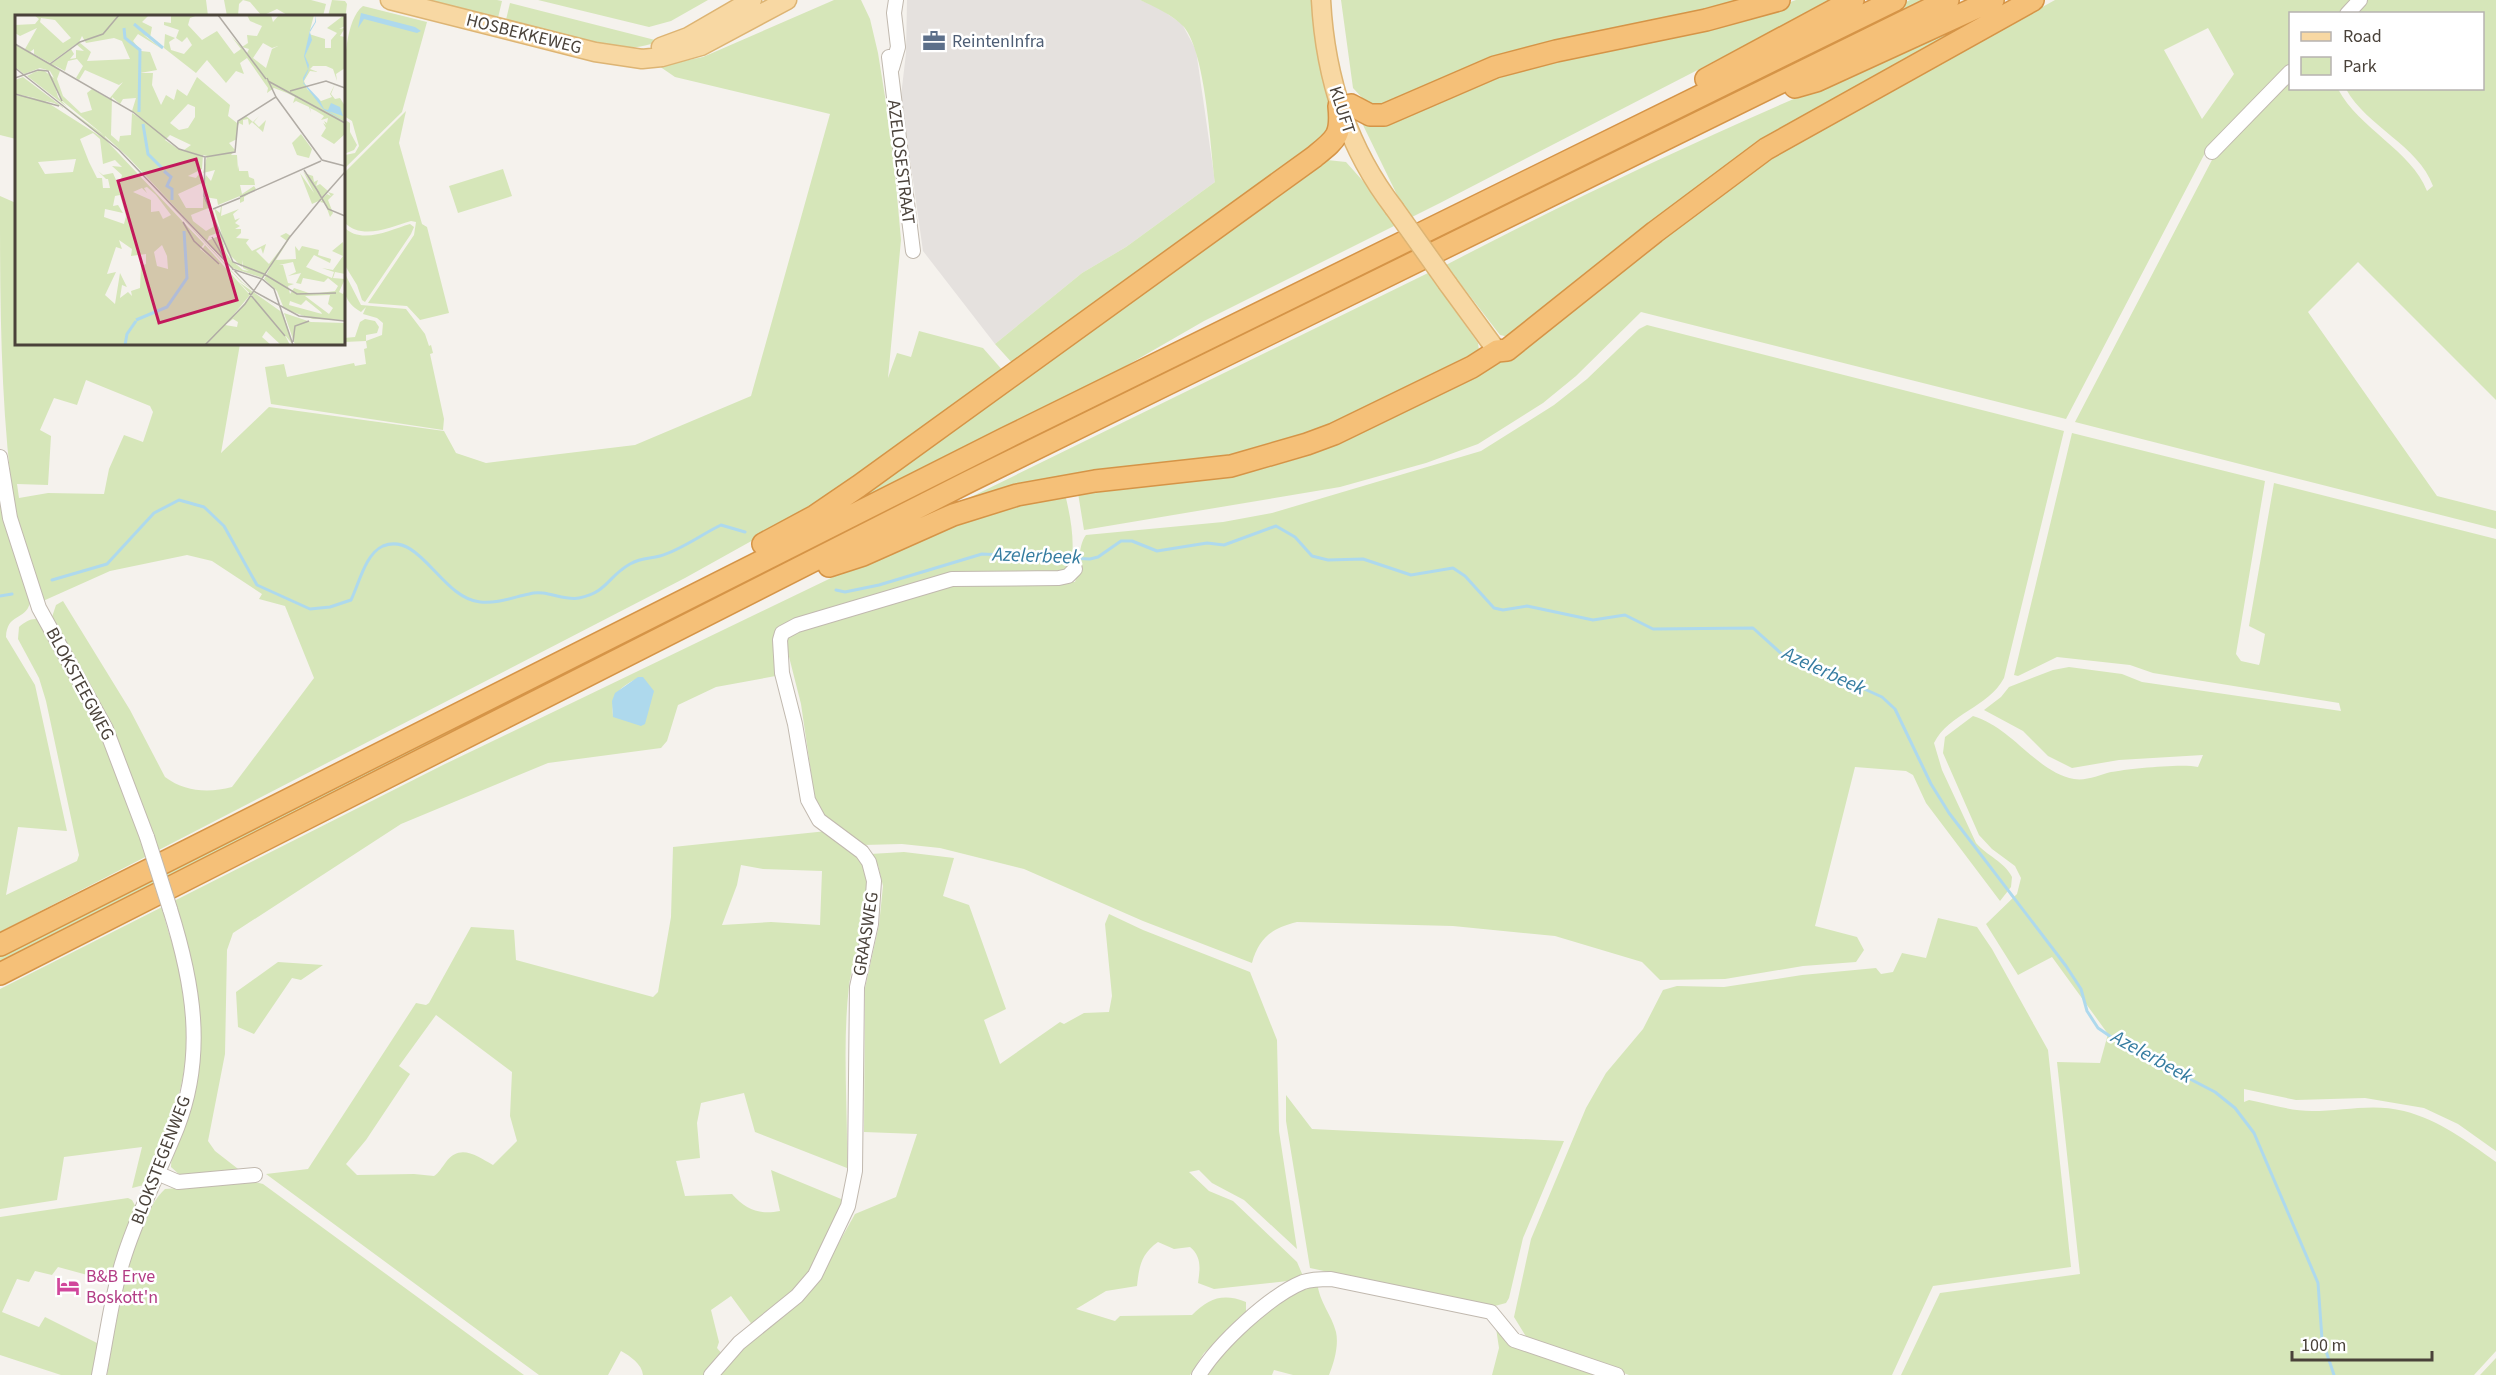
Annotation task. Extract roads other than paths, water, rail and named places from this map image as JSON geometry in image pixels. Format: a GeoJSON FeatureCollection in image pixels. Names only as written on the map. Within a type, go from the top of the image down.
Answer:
{"type":"FeatureCollection","features":[{"type":"Feature","properties":{"kind":"highway"},"geometry":{"type":"LineString","coordinates":[[617,632],[654,601],[824,510],[1232,218],[1334,140],[1345,105],[1370,115],[1388,114],[1495,67],[1556,51],[1706,20],[1779,0]]}},
{"type":"Feature","properties":{"kind":"highway"},"geometry":{"type":"LineString","coordinates":[[1606,144],[1661,102],[1853,0]]}},
{"type":"Feature","properties":{"kind":"highway"},"geometry":{"type":"LineString","coordinates":[[0,945],[617,632],[1306,289],[1606,144],[1895,0]]}},
{"type":"Feature","properties":{"kind":"highway"},"geometry":{"type":"LineString","coordinates":[[0,974],[764,588],[968,482],[1948,0]]}},
{"type":"Feature","properties":{"kind":"highway"},"geometry":{"type":"LineString","coordinates":[[1742,101],[1816,81],[1993,0]]}},
{"type":"Feature","properties":{"kind":"highway"},"geometry":{"type":"LineString","coordinates":[[764,588],[863,555],[953,515],[1017,495],[1095,481],[1231,465],[1334,434],[1472,367],[1497,351],[1507,350],[1654,232],[1766,149],[2034,0]]}},
{"type":"Feature","properties":{"kind":"main road","name":"HOSBEKKEWEG"},"geometry":{"type":"LineString","coordinates":[[390,0],[595,52],[649,58],[690,50],[727,34],[787,0]]}},
{"type":"Feature","properties":{"kind":"main road","name":"HOSBEKKEWEG"},"geometry":{"type":"LineString","coordinates":[[624,55],[678,41],[753,0]]}},
{"type":"Feature","properties":{"kind":"main road","name":"KLUFT"},"geometry":{"type":"LineString","coordinates":[[1321,0],[1325,43],[1345,105],[1395,208],[1497,351]]}},
{"type":"Feature","properties":{"kind":"main road","name":"KLUFT"},"geometry":{"type":"LineString","coordinates":[[1332,0],[1345,105]]}},
{"type":"Feature","properties":{"kind":"street","name":"AZELOSESTRAAT"},"geometry":{"type":"LineString","coordinates":[[887,0],[895,7],[898,47],[891,74]]}},
{"type":"Feature","properties":{"kind":"street"},"geometry":{"type":"LineString","coordinates":[[2349,12],[2360,0]]}},
{"type":"Feature","properties":{"kind":"street","name":"AZELOSESTRAAT"},"geometry":{"type":"LineString","coordinates":[[889,57],[913,251]]}},
{"type":"Feature","properties":{"kind":"street"},"geometry":{"type":"LineString","coordinates":[[2212,152],[2289,73]]}},
{"type":"Feature","properties":{"kind":"street","name":"BLOKSTEEGWEG"},"geometry":{"type":"LineString","coordinates":[[0,457],[10,518],[39,608],[106,729],[147,837],[170,909]]}},
{"type":"Feature","properties":{"kind":"street","name":"GRAASWEG"},"geometry":{"type":"LineString","coordinates":[[711,1375],[739,1343],[797,1296],[815,1275],[848,1206],[855,1172],[857,987],[871,924],[874,881],[869,862],[862,852],[819,820],[808,800],[795,724],[782,673],[780,646],[782,633],[797,625],[952,579],[1059,578],[1068,576],[1075,569]]}},
{"type":"Feature","properties":{"kind":"street","name":"BLOKSTEGENWEG"},"geometry":{"type":"LineString","coordinates":[[99,1375],[119,1273],[184,1106],[194,1051],[195,1025],[190,983],[170,909]]}},
{"type":"Feature","properties":{"kind":"street"},"geometry":{"type":"LineString","coordinates":[[157,1173],[178,1182],[255,1175]]}},
{"type":"Feature","properties":{"kind":"street"},"geometry":{"type":"LineString","coordinates":[[1199,1375],[1224,1343],[1281,1295],[1305,1281],[1331,1279],[1491,1312],[1515,1340],[1617,1375]]}},
{"type":"Feature","properties":{"kind":"water"},"geometry":{"type":"Polygon","coordinates":[[[361,13],[415,27],[421,31],[417,33],[364,19],[358,28],[361,13]]]}},
{"type":"Feature","properties":{"kind":"water"},"geometry":{"type":"Polygon","coordinates":[[[638,677],[643,677],[654,691],[645,724],[641,726],[613,717],[612,701],[615,693],[638,677]]]}},
{"type":"Feature","properties":{"kind":"waterway","name":"Azelerbeek"},"geometry":{"type":"LineString","coordinates":[[52,580],[107,564],[154,513],[179,500],[204,507],[224,526],[257,585],[310,609],[330,607],[351,600],[367,562],[383,546],[396,544],[408,548],[466,598],[486,602],[535,593],[579,598],[596,592],[622,569],[634,562],[668,553],[721,525],[745,532]]}},
{"type":"Feature","properties":{"kind":"waterway","name":"Azelerbeek"},"geometry":{"type":"LineString","coordinates":[[836,590],[845,592],[879,585],[982,554],[1090,559],[1098,557],[1121,541],[1132,541],[1157,551],[1207,543],[1224,545],[1276,526],[1295,537],[1312,556],[1328,560],[1363,559],[1411,575],[1453,568],[1465,576],[1494,608],[1503,610],[1527,606],[1593,620],[1625,615],[1653,629],[1753,628],[1784,656],[1809,664],[1882,697],[1895,709],[1931,784],[1949,813],[2066,966],[2081,989],[2087,1011],[2098,1028],[2117,1041],[2215,1092],[2235,1108],[2254,1133],[2318,1283],[2322,1339],[2334,1375]]}},
{"type":"Feature","properties":{"kind":"waterway","name":"Azelerbeek"},"geometry":{"type":"LineString","coordinates":[[0,596],[12,594]]}},
{"type":"Feature","properties":{"kind":"place","name":"ReintenInfra"},"geometry":{"type":"Point","coordinates":[934,41]}},
{"type":"Feature","properties":{"kind":"place","name":"B&B Erve Boskott'n"},"geometry":{"type":"Point","coordinates":[68,1286]}}]}
